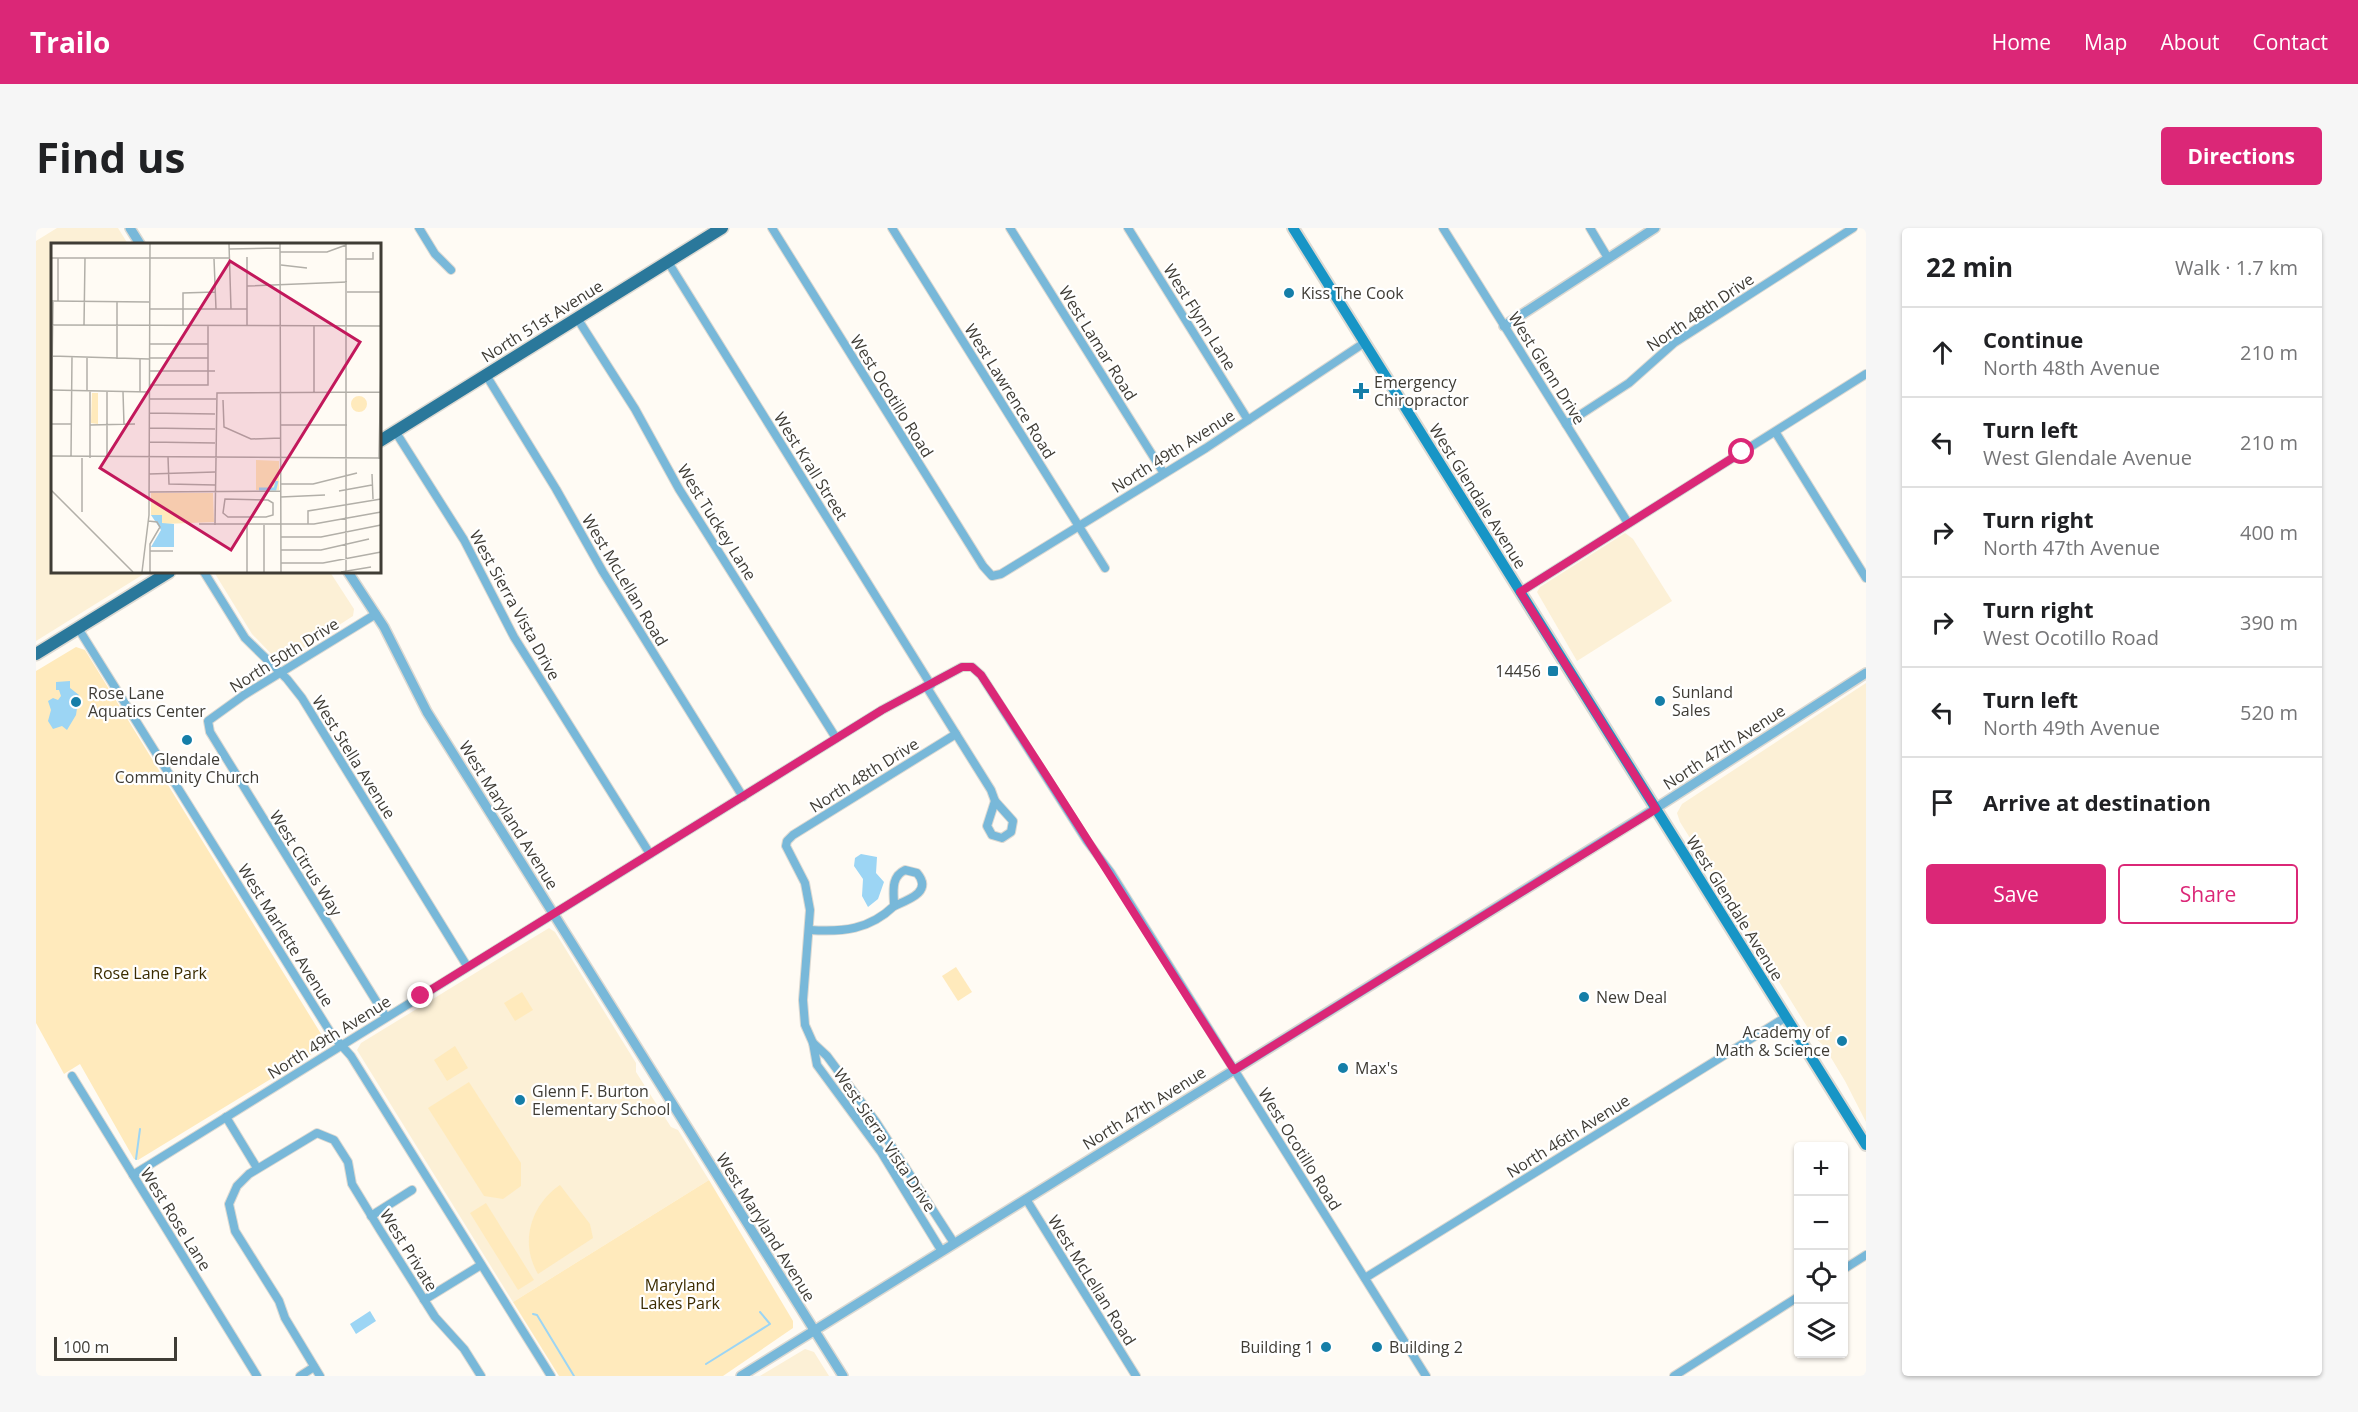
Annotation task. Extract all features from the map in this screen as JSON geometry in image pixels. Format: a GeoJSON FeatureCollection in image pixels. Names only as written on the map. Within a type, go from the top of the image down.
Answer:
{"type":"FeatureCollection","features":[{"type":"Feature","properties":{"kind":"main road","name":"West Glendale Avenue"},"geometry":{"type":"LineString","coordinates":[[1293,228],[1866,1145]]}},
{"type":"Feature","properties":{"kind":"main road","name":"North 51st Avenue"},"geometry":{"type":"LineString","coordinates":[[381,440],[716,230]]}},
{"type":"Feature","properties":{"kind":"main road"},"geometry":{"type":"LineString","coordinates":[[36,654],[167,573]]}},
{"type":"Feature","properties":{"kind":"street"},"geometry":{"type":"LineString","coordinates":[[130,228],[139,243]]}},
{"type":"Feature","properties":{"kind":"street"},"geometry":{"type":"LineString","coordinates":[[419,228],[435,254],[451,270]]}},
{"type":"Feature","properties":{"kind":"street","name":"West Ocotillo Road"},"geometry":{"type":"LineString","coordinates":[[772,228],[976,556],[992,576]]}},
{"type":"Feature","properties":{"kind":"street","name":"West Lawrence Road"},"geometry":{"type":"LineString","coordinates":[[892,228],[1105,568]]}},
{"type":"Feature","properties":{"kind":"street","name":"West Lamar Road"},"geometry":{"type":"LineString","coordinates":[[1010,228],[1163,472]]}},
{"type":"Feature","properties":{"kind":"street","name":"West Flynn Lane"},"geometry":{"type":"LineString","coordinates":[[1128,228],[1248,420]]}},
{"type":"Feature","properties":{"kind":"street","name":"West Glenn Drive"},"geometry":{"type":"LineString","coordinates":[[1443,228],[1628,524]]}},
{"type":"Feature","properties":{"kind":"street"},"geometry":{"type":"LineString","coordinates":[[1590,228],[1608,258]]}},
{"type":"Feature","properties":{"kind":"street"},"geometry":{"type":"LineString","coordinates":[[1504,326],[1654,228]]}},
{"type":"Feature","properties":{"kind":"street","name":"North 48th Drive"},"geometry":{"type":"LineString","coordinates":[[1566,424],[1629,382],[1674,343],[1853,228]]}},
{"type":"Feature","properties":{"kind":"street","name":"West Krall Street"},"geometry":{"type":"LineString","coordinates":[[668,262],[928,686],[995,801],[1013,821],[1011,831],[1002,838],[992,835],[987,826],[995,801]]}},
{"type":"Feature","properties":{"kind":"street","name":"West Tuckey Lane"},"geometry":{"type":"LineString","coordinates":[[578,318],[635,409],[679,489],[836,738]]}},
{"type":"Feature","properties":{"kind":"street","name":"North 49th Avenue"},"geometry":{"type":"LineString","coordinates":[[992,576],[1000,574],[1079,526],[1248,420],[1364,343]]}},
{"type":"Feature","properties":{"kind":"street"},"geometry":{"type":"LineString","coordinates":[[1520,592],[1763,438],[1776,433],[1866,374]]}},
{"type":"Feature","properties":{"kind":"street","name":"West McLellan Road"},"geometry":{"type":"LineString","coordinates":[[486,375],[556,489],[603,572],[743,796]]}},
{"type":"Feature","properties":{"kind":"street","name":"West Sierra Vista Drive"},"geometry":{"type":"LineString","coordinates":[[395,431],[464,540],[514,637],[650,854]]}},
{"type":"Feature","properties":{"kind":"street"},"geometry":{"type":"LineString","coordinates":[[1776,433],[1866,578]]}},
{"type":"Feature","properties":{"kind":"street","name":"West Stella Avenue"},"geometry":{"type":"LineString","coordinates":[[205,573],[245,638],[280,672],[302,698],[467,966]]}},
{"type":"Feature","properties":{"kind":"street","name":"West Maryland Avenue"},"geometry":{"type":"LineString","coordinates":[[349,573],[376,614],[427,712],[843,1376]]}},
{"type":"Feature","properties":{"kind":"street","name":"North 50th Drive"},"geometry":{"type":"LineString","coordinates":[[208,721],[280,672],[376,614]]}},
{"type":"Feature","properties":{"kind":"street","name":"West Marlette Avenue"},"geometry":{"type":"LineString","coordinates":[[78,628],[332,1035],[343,1045],[551,1376]]}},
{"type":"Feature","properties":{"kind":"street","name":"North 49th Avenue"},"geometry":{"type":"LineString","coordinates":[[133,1175],[836,738],[962,667],[972,667]]}},
{"type":"Feature","properties":{"kind":"street","name":"West Ocotillo Road"},"geometry":{"type":"LineString","coordinates":[[972,667],[981,675],[1087,841],[1111,873],[1426,1376]]}},
{"type":"Feature","properties":{"kind":"street","name":"North 47th Avenue"},"geometry":{"type":"LineString","coordinates":[[741,1376],[1656,809],[1866,673]]}},
{"type":"Feature","properties":{"kind":"street","name":"West Citrus Way"},"geometry":{"type":"LineString","coordinates":[[208,721],[210,732],[386,1017]]}},
{"type":"Feature","properties":{"kind":"street","name":"North 48th Drive"},"geometry":{"type":"LineString","coordinates":[[787,841],[956,734]]}},
{"type":"Feature","properties":{"kind":"street","name":"West Sierra Vista Drive"},"geometry":{"type":"LineString","coordinates":[[787,841],[788,852],[807,890],[810,930],[803,1000],[805,1025],[813,1043],[818,1065],[881,1152],[942,1250]]}},
{"type":"Feature","properties":{"kind":"street"},"geometry":{"type":"LineString","coordinates":[[810,930],[838,932],[862,928],[877,921],[894,906],[919,893],[922,882],[917,873],[905,870],[897,875],[894,882],[894,906]]}},
{"type":"Feature","properties":{"kind":"street","name":"North 46th Avenue"},"geometry":{"type":"LineString","coordinates":[[1365,1278],[1786,1017]]}},
{"type":"Feature","properties":{"kind":"street","name":"West Sierra Vista Drive"},"geometry":{"type":"LineString","coordinates":[[813,1043],[827,1056],[876,1122],[954,1243]]}},
{"type":"Feature","properties":{"kind":"street","name":"West Rose Lane"},"geometry":{"type":"LineString","coordinates":[[72,1076],[257,1376]]}},
{"type":"Feature","properties":{"kind":"street"},"geometry":{"type":"LineString","coordinates":[[226,1117],[257,1168],[237,1186],[229,1204],[235,1231],[279,1301],[285,1318],[320,1376]]}},
{"type":"Feature","properties":{"kind":"street","name":"West Private"},"geometry":{"type":"LineString","coordinates":[[257,1168],[311,1136],[325,1135],[334,1140],[348,1162],[352,1185],[371,1216],[435,1317],[464,1349],[481,1376]]}},
{"type":"Feature","properties":{"kind":"street"},"geometry":{"type":"LineString","coordinates":[[371,1216],[412,1190]]}},
{"type":"Feature","properties":{"kind":"street","name":"West McLellan Road"},"geometry":{"type":"LineString","coordinates":[[1026,1199],[1136,1376]]}},
{"type":"Feature","properties":{"kind":"street"},"geometry":{"type":"LineString","coordinates":[[1848,1266],[1866,1255]]}},
{"type":"Feature","properties":{"kind":"street"},"geometry":{"type":"LineString","coordinates":[[424,1300],[482,1265]]}},
{"type":"Feature","properties":{"kind":"street"},"geometry":{"type":"LineString","coordinates":[[1674,1376],[1794,1301]]}},
{"type":"Feature","properties":{"kind":"street"},"geometry":{"type":"LineString","coordinates":[[300,1376],[315,1367]]}},
{"type":"Feature","properties":{"kind":"shaded area"},"geometry":{"type":"Polygon","coordinates":[[[57,228],[118,228],[127,243],[51,243],[51,573],[145,573],[36,641],[36,241],[57,228]]]}},
{"type":"Feature","properties":{"kind":"shaded area"},"geometry":{"type":"Polygon","coordinates":[[[1625,533],[1633,539],[1672,601],[1577,661],[1537,592],[1540,587],[1625,533]]]}},
{"type":"Feature","properties":{"kind":"shaded area"},"geometry":{"type":"Polygon","coordinates":[[[215,573],[331,573],[354,609],[353,616],[282,662],[279,662],[252,634],[215,573]]]}},
{"type":"Feature","properties":{"kind":"shaded area"},"geometry":{"type":"Polygon","coordinates":[[[1866,683],[1866,1122],[1824,1046],[1813,1036],[1680,822],[1677,813],[1682,804],[1866,683]]]}},
{"type":"Feature","properties":{"kind":"shaded area","name":"Glenn F. Burton Elementary School"},"geometry":{"type":"Polygon","coordinates":[[[549,928],[555,932],[636,1063],[636,1072],[671,1127],[678,1130],[709,1180],[513,1302],[357,1050],[361,1043],[549,928]]]}},
{"type":"Feature","properties":{"kind":"shaded area"},"geometry":{"type":"Polygon","coordinates":[[[805,1349],[814,1352],[829,1376],[760,1376],[805,1349]]]}},
{"type":"Feature","properties":{"kind":"green space","name":"Rose Lane Park"},"geometry":{"type":"Polygon","coordinates":[[[76,647],[85,650],[326,1042],[323,1047],[138,1160],[134,1159],[80,1064],[64,1074],[36,1023],[36,671],[76,647]]]}},
{"type":"Feature","properties":{"kind":"green space"},"geometry":{"type":"Polygon","coordinates":[[[956,967],[972,992],[958,1001],[942,976],[956,967]]]}},
{"type":"Feature","properties":{"kind":"green space"},"geometry":{"type":"Polygon","coordinates":[[[522,992],[533,1010],[515,1021],[504,1003],[522,992]]]}},
{"type":"Feature","properties":{"kind":"green space"},"geometry":{"type":"Polygon","coordinates":[[[455,1046],[468,1068],[447,1081],[434,1060],[455,1046]]]}},
{"type":"Feature","properties":{"kind":"green space"},"geometry":{"type":"Polygon","coordinates":[[[469,1082],[521,1163],[521,1186],[503,1199],[484,1196],[428,1108],[469,1082]]]}},
{"type":"Feature","properties":{"kind":"green space","name":"Maryland Lakes Park"},"geometry":{"type":"Polygon","coordinates":[[[709,1180],[793,1321],[793,1328],[723,1376],[559,1376],[513,1302],[709,1180]]]}},
{"type":"Feature","properties":{"kind":"green space"},"geometry":{"type":"Polygon","coordinates":[[[560,1185],[590,1224],[593,1238],[538,1274],[529,1249],[531,1225],[542,1203],[560,1185]]]}},
{"type":"Feature","properties":{"kind":"green space"},"geometry":{"type":"Polygon","coordinates":[[[486,1203],[534,1280],[518,1290],[470,1213],[486,1203]]]}},
{"type":"Feature","properties":{"kind":"water"},"geometry":{"type":"Polygon","coordinates":[[[70,681],[70,688],[79,695],[76,715],[67,730],[62,726],[53,729],[48,721],[51,710],[48,701],[53,698],[58,700],[61,696],[59,690],[56,690],[56,682],[70,681]]]}},
{"type":"Feature","properties":{"kind":"water"},"geometry":{"type":"Polygon","coordinates":[[[861,854],[877,857],[876,873],[884,882],[878,899],[868,907],[862,896],[863,879],[854,866],[855,858],[861,854]]]}},
{"type":"Feature","properties":{"kind":"water"},"geometry":{"type":"Polygon","coordinates":[[[370,1311],[376,1321],[356,1334],[350,1324],[370,1311]]]}},
{"type":"Feature","properties":{"kind":"waterway"},"geometry":{"type":"LineString","coordinates":[[136,1159],[140,1129]]}},
{"type":"Feature","properties":{"kind":"waterway"},"geometry":{"type":"LineString","coordinates":[[706,1364],[770,1324],[760,1312]]}},
{"type":"Feature","properties":{"kind":"waterway"},"geometry":{"type":"LineString","coordinates":[[533,1314],[537,1315],[574,1376]]}},
{"type":"Feature","properties":{"kind":"place","name":"Kiss The Cook"},"geometry":{"type":"Point","coordinates":[1289,293]}},
{"type":"Feature","properties":{"kind":"place","name":"Emergency Chiropractor"},"geometry":{"type":"Point","coordinates":[1361,391]}},
{"type":"Feature","properties":{"kind":"place","name":"14456"},"geometry":{"type":"Point","coordinates":[1553,671]}},
{"type":"Feature","properties":{"kind":"place","name":"Sunland Sales"},"geometry":{"type":"Point","coordinates":[1660,701]}},
{"type":"Feature","properties":{"kind":"place","name":"Rose Lane Aquatics Center"},"geometry":{"type":"Point","coordinates":[76,702]}},
{"type":"Feature","properties":{"kind":"place","name":"Glendale Community Church"},"geometry":{"type":"Point","coordinates":[187,740]}},
{"type":"Feature","properties":{"kind":"place","name":"New Deal"},"geometry":{"type":"Point","coordinates":[1584,997]}},
{"type":"Feature","properties":{"kind":"place","name":"Academy of Math & Science"},"geometry":{"type":"Point","coordinates":[1842,1041]}},
{"type":"Feature","properties":{"kind":"place","name":"Max's"},"geometry":{"type":"Point","coordinates":[1343,1068]}},
{"type":"Feature","properties":{"kind":"place","name":"Glenn F. Burton Elementary School"},"geometry":{"type":"Point","coordinates":[520,1100]}},
{"type":"Feature","properties":{"kind":"place","name":"Building 1"},"geometry":{"type":"Point","coordinates":[1326,1347]}},
{"type":"Feature","properties":{"kind":"place","name":"Building 2"},"geometry":{"type":"Point","coordinates":[1377,1347]}},
{"type":"Feature","properties":{"kind":"route"},"geometry":{"type":"LineString","coordinates":[[421,996],[882,710],[962,667],[972,667],[981,675],[1087,841],[1111,873],[1234,1070],[1656,809],[1520,592],[1742,452]]}}]}
